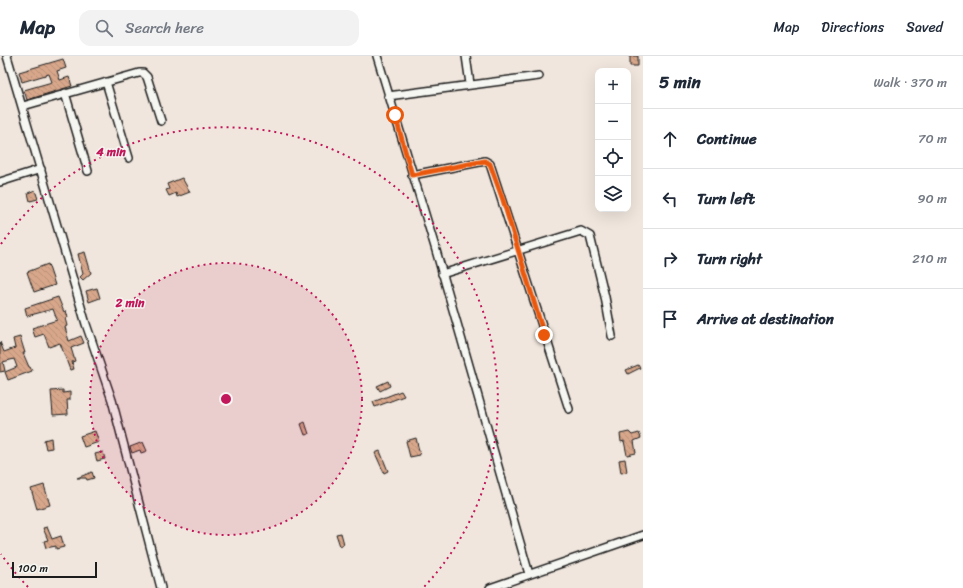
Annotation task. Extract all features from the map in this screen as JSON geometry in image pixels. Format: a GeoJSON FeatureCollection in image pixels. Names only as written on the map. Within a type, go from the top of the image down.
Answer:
{"type":"FeatureCollection","features":[{"type":"Feature","properties":{"kind":"street"},"geometry":{"type":"LineString","coordinates":[[7,56],[23,106],[86,324],[112,400],[161,588]]}},
{"type":"Feature","properties":{"kind":"street"},"geometry":{"type":"LineString","coordinates":[[376,56],[442,274],[529,574]]}},
{"type":"Feature","properties":{"kind":"street"},"geometry":{"type":"LineString","coordinates":[[466,56],[470,84]]}},
{"type":"Feature","properties":{"kind":"street"},"geometry":{"type":"LineString","coordinates":[[23,106],[139,72],[143,73],[147,77],[161,121]]}},
{"type":"Feature","properties":{"kind":"street"},"geometry":{"type":"LineString","coordinates":[[388,96],[539,76]]}},
{"type":"Feature","properties":{"kind":"street"},"geometry":{"type":"LineString","coordinates":[[106,82],[129,158]]}},
{"type":"Feature","properties":{"kind":"street"},"geometry":{"type":"LineString","coordinates":[[65,94],[88,171]]}},
{"type":"Feature","properties":{"kind":"street"},"geometry":{"type":"LineString","coordinates":[[412,175],[485,161],[490,164],[569,409]]}},
{"type":"Feature","properties":{"kind":"street"},"geometry":{"type":"LineString","coordinates":[[0,182],[41,169]]}},
{"type":"Feature","properties":{"kind":"street"},"geometry":{"type":"LineString","coordinates":[[442,274],[581,232],[590,236],[605,297],[612,336]]}},
{"type":"Feature","properties":{"kind":"street"},"geometry":{"type":"LineString","coordinates":[[490,588],[643,536]]}},
{"type":"Feature","properties":{"kind":"building"},"geometry":{"type":"Polygon","coordinates":[[[630,56],[638,56],[638,66],[630,66],[630,56]]]}},
{"type":"Feature","properties":{"kind":"building"},"geometry":{"type":"Polygon","coordinates":[[[63,59],[66,68],[57,71],[60,80],[69,77],[72,86],[27,100],[24,90],[52,82],[49,74],[22,82],[19,72],[63,59]]]}},
{"type":"Feature","properties":{"kind":"building"},"geometry":{"type":"Polygon","coordinates":[[[182,178],[190,192],[177,197],[176,193],[169,196],[166,190],[169,189],[167,184],[182,178]]]}},
{"type":"Feature","properties":{"kind":"building"},"geometry":{"type":"Polygon","coordinates":[[[35,190],[38,199],[30,201],[28,193],[35,190]]]}},
{"type":"Feature","properties":{"kind":"building"},"geometry":{"type":"Polygon","coordinates":[[[85,252],[91,273],[83,280],[80,277],[83,274],[78,254],[85,252]]]}},
{"type":"Feature","properties":{"kind":"building"},"geometry":{"type":"Polygon","coordinates":[[[48,264],[55,285],[34,292],[27,272],[48,264]]]}},
{"type":"Feature","properties":{"kind":"building"},"geometry":{"type":"Polygon","coordinates":[[[97,288],[100,298],[89,302],[86,291],[97,288]]]}},
{"type":"Feature","properties":{"kind":"building"},"geometry":{"type":"Polygon","coordinates":[[[58,297],[64,312],[66,311],[68,317],[65,318],[67,326],[65,327],[69,341],[81,336],[84,343],[71,348],[75,361],[72,362],[74,369],[70,370],[60,343],[49,347],[44,334],[35,337],[32,328],[57,320],[53,309],[27,316],[25,308],[58,297]]]}},
{"type":"Feature","properties":{"kind":"building"},"geometry":{"type":"Polygon","coordinates":[[[20,337],[25,353],[23,353],[32,371],[8,380],[5,372],[17,367],[14,359],[3,362],[5,371],[0,372],[0,342],[4,352],[15,348],[13,339],[20,337]]]}},
{"type":"Feature","properties":{"kind":"building"},"geometry":{"type":"Polygon","coordinates":[[[638,365],[640,368],[628,374],[626,370],[638,365]]]}},
{"type":"Feature","properties":{"kind":"building"},"geometry":{"type":"Polygon","coordinates":[[[388,381],[390,386],[380,391],[377,386],[388,381]]]}},
{"type":"Feature","properties":{"kind":"building"},"geometry":{"type":"Polygon","coordinates":[[[63,390],[63,393],[70,392],[70,400],[67,400],[68,414],[53,415],[51,391],[63,390]]]}},
{"type":"Feature","properties":{"kind":"building"},"geometry":{"type":"Polygon","coordinates":[[[401,391],[404,396],[375,407],[373,402],[401,391]]]}},
{"type":"Feature","properties":{"kind":"building"},"geometry":{"type":"Polygon","coordinates":[[[305,422],[309,434],[305,435],[301,424],[305,422]]]}},
{"type":"Feature","properties":{"kind":"building"},"geometry":{"type":"Polygon","coordinates":[[[95,431],[99,442],[84,447],[80,436],[95,431]]]}},
{"type":"Feature","properties":{"kind":"building"},"geometry":{"type":"Polygon","coordinates":[[[629,432],[632,435],[639,433],[641,438],[634,441],[636,453],[627,455],[624,441],[621,442],[620,434],[629,432]]]}},
{"type":"Feature","properties":{"kind":"building"},"geometry":{"type":"Polygon","coordinates":[[[51,438],[52,448],[46,449],[44,440],[51,438]]]}},
{"type":"Feature","properties":{"kind":"building"},"geometry":{"type":"Polygon","coordinates":[[[416,438],[420,455],[410,457],[406,441],[416,438]]]}},
{"type":"Feature","properties":{"kind":"building"},"geometry":{"type":"Polygon","coordinates":[[[143,442],[147,451],[141,453],[140,450],[132,453],[130,447],[143,442]]]}},
{"type":"Feature","properties":{"kind":"building"},"geometry":{"type":"Polygon","coordinates":[[[380,451],[388,471],[384,473],[375,453],[380,451]]]}},
{"type":"Feature","properties":{"kind":"building"},"geometry":{"type":"Polygon","coordinates":[[[103,452],[105,459],[97,461],[95,454],[103,452]]]}},
{"type":"Feature","properties":{"kind":"building"},"geometry":{"type":"Polygon","coordinates":[[[625,459],[627,472],[621,473],[619,460],[625,459]]]}},
{"type":"Feature","properties":{"kind":"building"},"geometry":{"type":"Polygon","coordinates":[[[92,472],[94,478],[87,480],[86,478],[77,478],[92,472]]]}},
{"type":"Feature","properties":{"kind":"building"},"geometry":{"type":"Polygon","coordinates":[[[44,485],[50,505],[37,509],[31,489],[44,485]]]}},
{"type":"Feature","properties":{"kind":"building"},"geometry":{"type":"Polygon","coordinates":[[[47,527],[52,539],[61,536],[64,547],[56,549],[56,546],[46,548],[44,541],[48,540],[43,528],[47,527]]]}},
{"type":"Feature","properties":{"kind":"building"},"geometry":{"type":"Polygon","coordinates":[[[341,533],[344,544],[340,546],[336,534],[341,533]]]}},
{"type":"Feature","properties":{"kind":"route"},"geometry":{"type":"LineString","coordinates":[[395,115],[412,175],[485,161],[490,164],[503,200],[544,335]]}}]}
